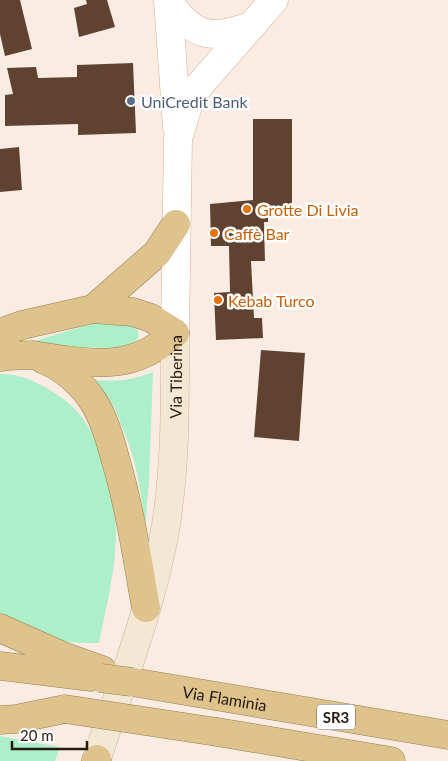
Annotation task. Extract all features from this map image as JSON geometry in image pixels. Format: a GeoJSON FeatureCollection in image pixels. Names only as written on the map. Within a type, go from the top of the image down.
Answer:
{"type":"FeatureCollection","features":[{"type":"Feature","properties":{"kind":"highway"},"geometry":{"type":"LineString","coordinates":[[92,309],[157,253],[176,224]]}},
{"type":"Feature","properties":{"kind":"highway"},"geometry":{"type":"LineString","coordinates":[[0,333],[22,325],[92,309],[133,312],[151,318],[174,333],[158,347],[144,355],[124,361],[85,362],[31,355],[0,357]]}},
{"type":"Feature","properties":{"kind":"highway"},"geometry":{"type":"LineString","coordinates":[[31,355],[48,362],[75,380],[94,402],[111,441],[123,485],[146,608]]}},
{"type":"Feature","properties":{"kind":"highway"},"geometry":{"type":"LineString","coordinates":[[0,628],[101,674]]}},
{"type":"Feature","properties":{"kind":"highway"},"geometry":{"type":"LineString","coordinates":[[0,666],[101,674]]}},
{"type":"Feature","properties":{"kind":"highway","name":"Via Flaminia"},"geometry":{"type":"LineString","coordinates":[[101,674],[132,682],[448,735]]}},
{"type":"Feature","properties":{"kind":"highway","name":"SR3"},"geometry":{"type":"LineString","coordinates":[[0,701],[217,732],[391,761]]}},
{"type":"Feature","properties":{"kind":"highway"},"geometry":{"type":"LineString","coordinates":[[0,720],[16,719],[65,709]]}},
{"type":"Feature","properties":{"kind":"main road","name":"Via Tiberina"},"geometry":{"type":"LineString","coordinates":[[96,760],[146,608],[158,564],[170,495],[175,427],[174,333]]}},
{"type":"Feature","properties":{"kind":"street"},"geometry":{"type":"LineString","coordinates":[[168,0],[186,23],[195,30],[206,33],[228,33],[264,12]]}},
{"type":"Feature","properties":{"kind":"street"},"geometry":{"type":"LineString","coordinates":[[168,0],[178,138]]}},
{"type":"Feature","properties":{"kind":"street","name":"Via Tiberina"},"geometry":{"type":"LineString","coordinates":[[174,333],[178,138],[181,125],[192,96],[264,12]]}},
{"type":"Feature","properties":{"kind":"green space"},"geometry":{"type":"Polygon","coordinates":[[[101,321],[120,321],[137,328],[139,337],[128,345],[115,348],[18,346],[101,321]]]}},
{"type":"Feature","properties":{"kind":"green space"},"geometry":{"type":"Polygon","coordinates":[[[153,372],[149,482],[145,527],[138,477],[128,441],[117,413],[110,402],[104,393],[89,380],[121,380],[136,378],[153,372]]]}},
{"type":"Feature","properties":{"kind":"green space"},"geometry":{"type":"Polygon","coordinates":[[[0,374],[28,379],[47,388],[64,400],[81,416],[92,434],[112,501],[116,533],[112,575],[99,643],[59,641],[0,615],[0,374]]]}},
{"type":"Feature","properties":{"kind":"green space"},"geometry":{"type":"Polygon","coordinates":[[[0,736],[60,747],[55,761],[0,761],[0,736]]]}},
{"type":"Feature","properties":{"kind":"building"},"geometry":{"type":"Polygon","coordinates":[[[0,0],[20,0],[32,49],[5,56],[0,34],[0,0]]]}},
{"type":"Feature","properties":{"kind":"building"},"geometry":{"type":"Polygon","coordinates":[[[86,0],[107,0],[115,27],[79,37],[74,8],[87,4],[86,0]]]}},
{"type":"Feature","properties":{"kind":"building"},"geometry":{"type":"Polygon","coordinates":[[[133,63],[136,133],[78,135],[78,124],[5,126],[5,95],[13,94],[7,68],[36,67],[38,78],[77,77],[77,65],[133,63]]]}},
{"type":"Feature","properties":{"kind":"building"},"geometry":{"type":"Polygon","coordinates":[[[253,119],[292,119],[292,214],[268,214],[268,222],[264,222],[265,261],[251,261],[254,318],[262,318],[263,338],[216,340],[214,293],[230,292],[229,246],[211,246],[210,204],[253,200],[253,119]]]}},
{"type":"Feature","properties":{"kind":"building"},"geometry":{"type":"Polygon","coordinates":[[[19,147],[22,190],[0,192],[0,149],[19,147]]]}},
{"type":"Feature","properties":{"kind":"building"},"geometry":{"type":"Polygon","coordinates":[[[261,350],[305,353],[299,441],[254,437],[261,350]]]}},
{"type":"Feature","properties":{"kind":"place","name":"UniCredit Bank"},"geometry":{"type":"Point","coordinates":[131,101]}},
{"type":"Feature","properties":{"kind":"place","name":"Grotte Di Livia"},"geometry":{"type":"Point","coordinates":[247,209]}},
{"type":"Feature","properties":{"kind":"place","name":"Caffè Bar"},"geometry":{"type":"Point","coordinates":[214,233]}},
{"type":"Feature","properties":{"kind":"place","name":"Kebab Turco"},"geometry":{"type":"Point","coordinates":[218,300]}}]}
